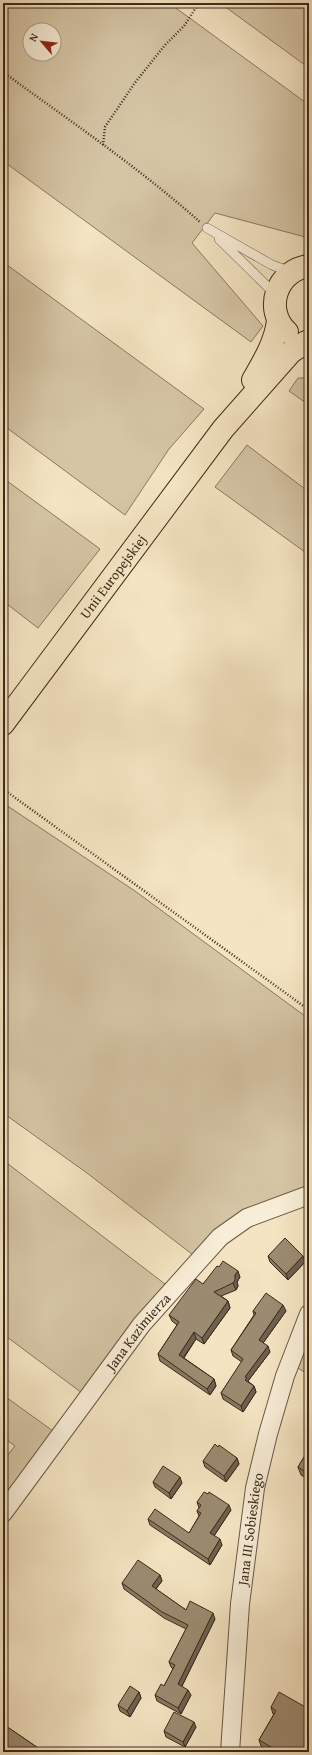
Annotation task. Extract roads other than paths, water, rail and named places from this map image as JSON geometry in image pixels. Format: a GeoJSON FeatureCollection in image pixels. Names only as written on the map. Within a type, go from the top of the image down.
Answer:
{"type":"FeatureCollection","features":[{"type":"Feature","properties":{"kind":"main road"},"geometry":{"type":"LineString","coordinates":[[300,269],[280,283],[275,294],[274,306],[278,321],[282,328],[291,336],[308,342]]}},
{"type":"Feature","properties":{"kind":"main road","name":"Unii Europejskiej"},"geometry":{"type":"LineString","coordinates":[[223,429],[270,350],[275,339],[278,321]]}},
{"type":"Feature","properties":{"kind":"main road","name":"Unii Europejskiej"},"geometry":{"type":"LineString","coordinates":[[3,724],[223,429],[287,357],[308,342]]}},
{"type":"Feature","properties":{"kind":"street","name":"Jana Kazimierza"},"geometry":{"type":"LineString","coordinates":[[3,1513],[142,1324],[220,1237],[247,1218],[309,1195]]}},
{"type":"Feature","properties":{"kind":"street","name":"Jana III Sobieskiego"},"geometry":{"type":"LineString","coordinates":[[230,1752],[240,1604],[255,1488],[268,1434],[285,1376],[309,1314]]}},
{"type":"Feature","properties":{"kind":"lane"},"geometry":{"type":"LineString","coordinates":[[275,294],[207,228],[272,265],[300,269]]}}]}
